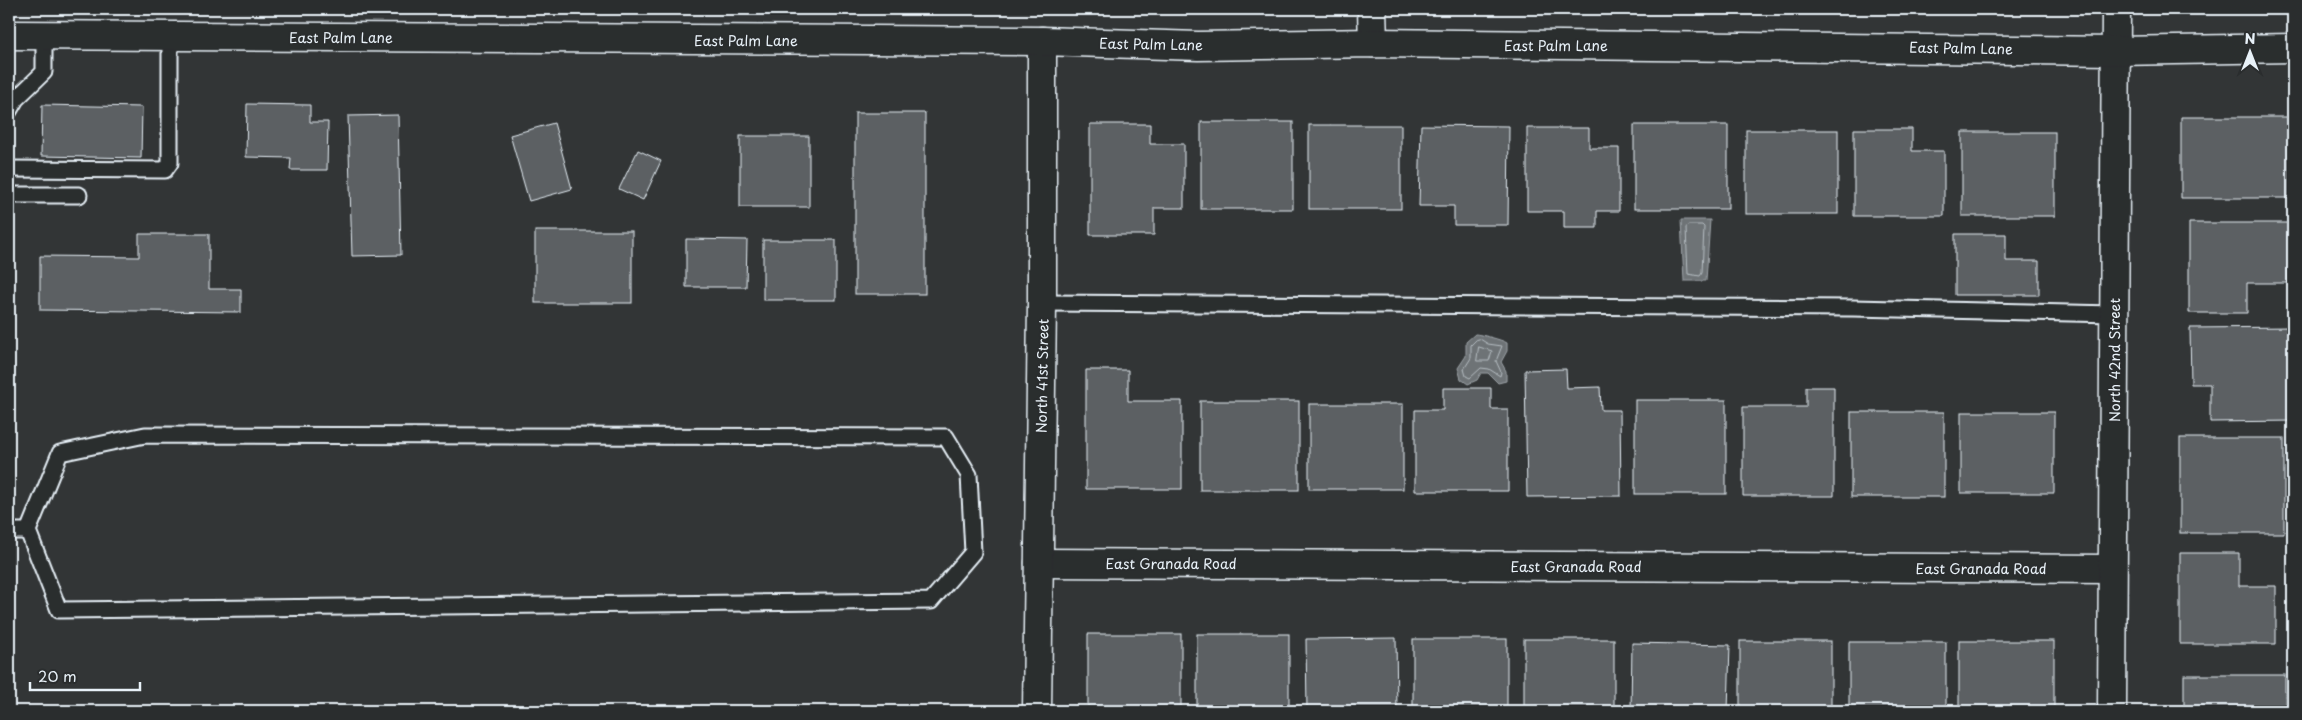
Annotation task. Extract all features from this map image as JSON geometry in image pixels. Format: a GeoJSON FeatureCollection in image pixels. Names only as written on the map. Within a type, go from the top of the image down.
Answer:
{"type":"FeatureCollection","features":[{"type":"Feature","properties":{"kind":"street"},"geometry":{"type":"LineString","coordinates":[[1372,9],[1372,43]]}},
{"type":"Feature","properties":{"kind":"street","name":"North 42nd Street"},"geometry":{"type":"LineString","coordinates":[[2112,711],[2116,9]]}},
{"type":"Feature","properties":{"kind":"street","name":"East Palm Lane"},"geometry":{"type":"LineString","coordinates":[[9,35],[1042,41],[1198,46],[1372,43],[2116,50],[2293,48]]}},
{"type":"Feature","properties":{"kind":"street","name":"North 41st Street"},"geometry":{"type":"LineString","coordinates":[[1037,711],[1042,303],[1042,41]]}},
{"type":"Feature","properties":{"kind":"street","name":"East Granada Road"},"geometry":{"type":"LineString","coordinates":[[1039,562],[2112,569]]}},
{"type":"Feature","properties":{"kind":"lane"},"geometry":{"type":"LineString","coordinates":[[9,111],[16,99],[44,72],[44,35]]}},
{"type":"Feature","properties":{"kind":"lane"},"geometry":{"type":"LineString","coordinates":[[9,169],[165,170],[170,163],[170,36]]}},
{"type":"Feature","properties":{"kind":"lane"},"geometry":{"type":"LineString","coordinates":[[9,195],[79,195]]}},
{"type":"Feature","properties":{"kind":"lane"},"geometry":{"type":"LineString","coordinates":[[1042,303],[1853,308],[2114,314]]}},
{"type":"Feature","properties":{"kind":"lane"},"geometry":{"type":"LineString","coordinates":[[146,435],[946,436],[969,475],[972,552],[931,602],[59,610],[28,532],[60,453],[146,435]]}},
{"type":"Feature","properties":{"kind":"lane"},"geometry":{"type":"LineString","coordinates":[[9,532],[28,532]]}},
{"type":"Feature","properties":{"kind":"water"},"geometry":{"type":"Polygon","coordinates":[[[1681,220],[1710,220],[1706,281],[1684,281],[1681,220]]]}},
{"type":"Feature","properties":{"kind":"water"},"geometry":{"type":"Polygon","coordinates":[[[1475,334],[1507,343],[1507,351],[1501,362],[1506,371],[1506,381],[1498,383],[1488,373],[1481,373],[1477,380],[1468,384],[1461,379],[1458,368],[1466,356],[1466,342],[1475,334]]]}},
{"type":"Feature","properties":{"kind":"building"},"geometry":{"type":"Polygon","coordinates":[[[247,104],[310,105],[310,122],[328,122],[327,170],[290,170],[291,158],[246,157],[247,104]]]}},
{"type":"Feature","properties":{"kind":"building"},"geometry":{"type":"Polygon","coordinates":[[[42,105],[142,107],[141,158],[41,156],[42,105]]]}},
{"type":"Feature","properties":{"kind":"building"},"geometry":{"type":"Polygon","coordinates":[[[855,113],[925,113],[925,294],[855,294],[855,113]]]}},
{"type":"Feature","properties":{"kind":"building"},"geometry":{"type":"Polygon","coordinates":[[[398,115],[401,255],[352,256],[348,116],[398,115]]]}},
{"type":"Feature","properties":{"kind":"building"},"geometry":{"type":"Polygon","coordinates":[[[2181,117],[2293,117],[2292,198],[2181,198],[2181,117]]]}},
{"type":"Feature","properties":{"kind":"building"},"geometry":{"type":"Polygon","coordinates":[[[1201,122],[1293,122],[1293,209],[1201,209],[1201,122]]]}},
{"type":"Feature","properties":{"kind":"building"},"geometry":{"type":"Polygon","coordinates":[[[554,123],[572,189],[529,201],[510,135],[554,123]]]}},
{"type":"Feature","properties":{"kind":"building"},"geometry":{"type":"Polygon","coordinates":[[[1090,124],[1150,124],[1150,144],[1184,144],[1184,208],[1154,208],[1154,235],[1090,235],[1090,124]]]}},
{"type":"Feature","properties":{"kind":"building"},"geometry":{"type":"Polygon","coordinates":[[[1309,125],[1401,125],[1401,209],[1309,209],[1309,125]]]}},
{"type":"Feature","properties":{"kind":"building"},"geometry":{"type":"Polygon","coordinates":[[[1421,125],[1509,126],[1508,225],[1454,225],[1454,206],[1419,206],[1421,125]]]}},
{"type":"Feature","properties":{"kind":"building"},"geometry":{"type":"Polygon","coordinates":[[[1634,125],[1728,125],[1728,209],[1634,209],[1634,125]]]}},
{"type":"Feature","properties":{"kind":"building"},"geometry":{"type":"Polygon","coordinates":[[[1527,128],[1589,128],[1589,148],[1619,148],[1619,211],[1597,211],[1597,228],[1564,228],[1564,211],[1527,211],[1527,128]]]}},
{"type":"Feature","properties":{"kind":"building"},"geometry":{"type":"Polygon","coordinates":[[[1854,129],[1912,129],[1912,151],[1944,151],[1944,216],[1854,216],[1854,129]]]}},
{"type":"Feature","properties":{"kind":"building"},"geometry":{"type":"Polygon","coordinates":[[[1746,130],[1838,130],[1838,214],[1746,214],[1746,130]]]}},
{"type":"Feature","properties":{"kind":"building"},"geometry":{"type":"Polygon","coordinates":[[[1962,132],[2055,132],[2055,216],[1962,216],[1962,132]]]}},
{"type":"Feature","properties":{"kind":"building"},"geometry":{"type":"Polygon","coordinates":[[[740,136],[809,136],[809,207],[740,207],[740,136]]]}},
{"type":"Feature","properties":{"kind":"building"},"geometry":{"type":"Polygon","coordinates":[[[638,150],[661,161],[643,200],[619,189],[638,150]]]}},
{"type":"Feature","properties":{"kind":"building"},"geometry":{"type":"Polygon","coordinates":[[[2189,223],[2288,223],[2288,283],[2247,283],[2247,313],[2189,313],[2189,223]]]}},
{"type":"Feature","properties":{"kind":"building"},"geometry":{"type":"Polygon","coordinates":[[[535,231],[632,231],[632,303],[535,303],[535,231]]]}},
{"type":"Feature","properties":{"kind":"building"},"geometry":{"type":"Polygon","coordinates":[[[139,234],[209,234],[209,289],[241,289],[241,312],[40,310],[40,256],[139,257],[139,234]]]}},
{"type":"Feature","properties":{"kind":"building"},"geometry":{"type":"Polygon","coordinates":[[[1955,234],[2006,234],[2006,261],[2039,261],[2039,295],[1955,295],[1955,234]]]}},
{"type":"Feature","properties":{"kind":"building"},"geometry":{"type":"Polygon","coordinates":[[[686,239],[747,240],[746,287],[686,287],[686,239]]]}},
{"type":"Feature","properties":{"kind":"building"},"geometry":{"type":"Polygon","coordinates":[[[763,240],[836,240],[836,300],[763,300],[763,240]]]}},
{"type":"Feature","properties":{"kind":"building"},"geometry":{"type":"Polygon","coordinates":[[[2293,327],[2293,421],[2210,422],[2210,384],[2191,384],[2190,328],[2293,327]]]}},
{"type":"Feature","properties":{"kind":"building"},"geometry":{"type":"Polygon","coordinates":[[[1566,369],[1567,388],[1600,387],[1601,410],[1620,410],[1621,496],[1527,497],[1525,370],[1566,369]]]}},
{"type":"Feature","properties":{"kind":"building"},"geometry":{"type":"Polygon","coordinates":[[[1086,370],[1128,370],[1128,401],[1182,401],[1182,489],[1086,489],[1086,370]]]}},
{"type":"Feature","properties":{"kind":"building"},"geometry":{"type":"Polygon","coordinates":[[[1806,387],[1834,387],[1834,496],[1743,496],[1743,407],[1806,407],[1806,387]]]}},
{"type":"Feature","properties":{"kind":"building"},"geometry":{"type":"Polygon","coordinates":[[[1443,388],[1491,388],[1491,409],[1508,409],[1508,491],[1415,491],[1415,410],[1443,410],[1443,388]]]}},
{"type":"Feature","properties":{"kind":"building"},"geometry":{"type":"Polygon","coordinates":[[[1635,400],[1726,400],[1726,494],[1635,494],[1635,400]]]}},
{"type":"Feature","properties":{"kind":"building"},"geometry":{"type":"Polygon","coordinates":[[[1200,401],[1299,401],[1299,490],[1200,490],[1200,401]]]}},
{"type":"Feature","properties":{"kind":"building"},"geometry":{"type":"Polygon","coordinates":[[[1309,404],[1403,404],[1403,489],[1309,489],[1309,404]]]}},
{"type":"Feature","properties":{"kind":"building"},"geometry":{"type":"Polygon","coordinates":[[[1851,412],[1944,412],[1944,497],[1851,497],[1851,412]]]}},
{"type":"Feature","properties":{"kind":"building"},"geometry":{"type":"Polygon","coordinates":[[[1961,412],[2054,412],[2054,493],[1961,493],[1961,412]]]}},
{"type":"Feature","properties":{"kind":"building"},"geometry":{"type":"Polygon","coordinates":[[[2180,438],[2284,438],[2284,533],[2180,533],[2180,438]]]}},
{"type":"Feature","properties":{"kind":"building"},"geometry":{"type":"Polygon","coordinates":[[[2180,553],[2239,553],[2239,586],[2276,586],[2276,644],[2180,644],[2180,553]]]}},
{"type":"Feature","properties":{"kind":"building"},"geometry":{"type":"Polygon","coordinates":[[[1088,634],[1181,634],[1181,711],[1088,711],[1088,634]]]}},
{"type":"Feature","properties":{"kind":"building"},"geometry":{"type":"Polygon","coordinates":[[[1197,634],[1289,634],[1289,711],[1197,711],[1197,634]]]}},
{"type":"Feature","properties":{"kind":"building"},"geometry":{"type":"Polygon","coordinates":[[[1396,638],[1397,711],[1307,711],[1306,639],[1396,638]]]}},
{"type":"Feature","properties":{"kind":"building"},"geometry":{"type":"Polygon","coordinates":[[[1413,639],[1507,639],[1507,711],[1413,711],[1413,639]]]}},
{"type":"Feature","properties":{"kind":"building"},"geometry":{"type":"Polygon","coordinates":[[[1524,639],[1614,639],[1614,711],[1524,711],[1524,639]]]}},
{"type":"Feature","properties":{"kind":"building"},"geometry":{"type":"Polygon","coordinates":[[[1740,641],[1831,641],[1831,711],[1740,711],[1740,641]]]}},
{"type":"Feature","properties":{"kind":"building"},"geometry":{"type":"Polygon","coordinates":[[[1959,641],[2054,641],[2054,711],[1959,711],[1959,641]]]}},
{"type":"Feature","properties":{"kind":"building"},"geometry":{"type":"Polygon","coordinates":[[[1849,642],[1946,642],[1946,711],[1849,711],[1849,642]]]}},
{"type":"Feature","properties":{"kind":"building"},"geometry":{"type":"Polygon","coordinates":[[[1632,643],[1730,645],[1728,711],[1631,711],[1632,643]]]}},
{"type":"Feature","properties":{"kind":"building"},"geometry":{"type":"Polygon","coordinates":[[[2184,675],[2285,675],[2285,711],[2184,711],[2184,675]]]}}]}
